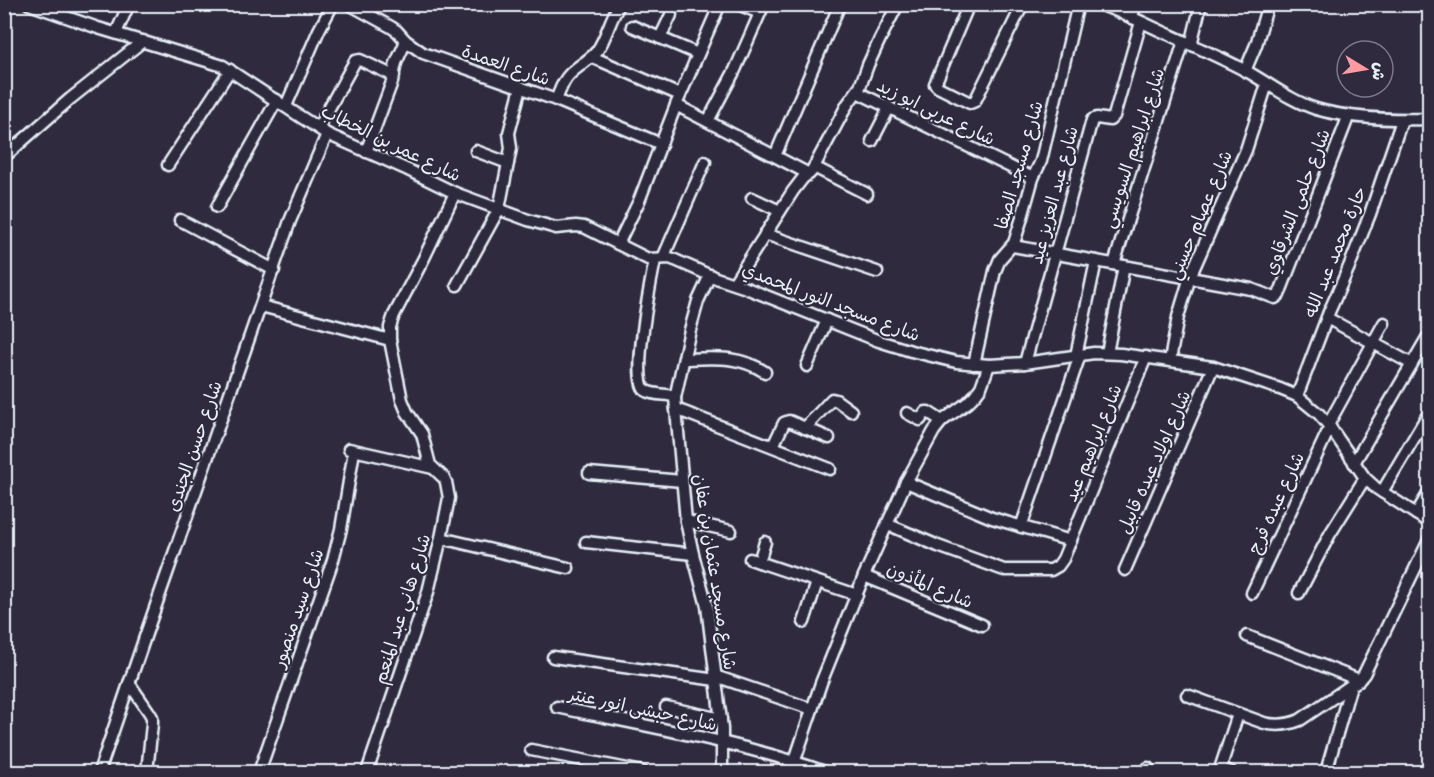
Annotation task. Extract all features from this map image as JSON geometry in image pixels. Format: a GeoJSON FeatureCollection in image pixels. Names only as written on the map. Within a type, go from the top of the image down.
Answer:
{"type":"FeatureCollection","features":[{"type":"Feature","properties":{"kind":"street","name":"شارع عمر بن الخطاب"},"geometry":{"type":"LineString","coordinates":[[29,4],[143,42],[204,59],[230,70],[323,131],[455,193],[499,209]]}},
{"type":"Feature","properties":{"kind":"street"},"geometry":{"type":"LineString","coordinates":[[116,33],[129,4]]}},
{"type":"Feature","properties":{"kind":"street"},"geometry":{"type":"LineString","coordinates":[[217,207],[281,103],[333,4]]}},
{"type":"Feature","properties":{"kind":"street","name":"شارع العمدة"},"geometry":{"type":"LineString","coordinates":[[348,4],[391,27],[406,42],[423,53],[556,100],[661,144]]}},
{"type":"Feature","properties":{"kind":"street"},"geometry":{"type":"LineString","coordinates":[[556,100],[569,75],[592,57],[599,48],[620,4]]}},
{"type":"Feature","properties":{"kind":"street"},"geometry":{"type":"LineString","coordinates":[[618,244],[639,201],[678,100],[720,4]]}},
{"type":"Feature","properties":{"kind":"street"},"geometry":{"type":"LineString","coordinates":[[708,121],[735,70],[762,9],[738,4]]}},
{"type":"Feature","properties":{"kind":"street"},"geometry":{"type":"LineString","coordinates":[[775,156],[840,4]]}},
{"type":"Feature","properties":{"kind":"street"},"geometry":{"type":"LineString","coordinates":[[734,283],[780,211],[811,170],[847,105],[857,92],[898,4]]}},
{"type":"Feature","properties":{"kind":"street"},"geometry":{"type":"LineString","coordinates":[[969,4],[935,84],[968,102],[975,101],[1023,4]]}},
{"type":"Feature","properties":{"kind":"street","name":"شارع مسجد الصفا"},"geometry":{"type":"LineString","coordinates":[[974,364],[997,264],[1012,246],[1022,221],[1033,177],[1041,161],[1078,4]]}},
{"type":"Feature","properties":{"kind":"street"},"geometry":{"type":"LineString","coordinates":[[1098,4],[1245,71],[1304,105],[1331,113],[1402,120],[1430,119]]}},
{"type":"Feature","properties":{"kind":"street"},"geometry":{"type":"LineString","coordinates":[[1135,4],[1137,20]]}},
{"type":"Feature","properties":{"kind":"street","name":"شارع ابراهيم السويسي"},"geometry":{"type":"LineString","coordinates":[[1107,352],[1119,265],[1201,4]]}},
{"type":"Feature","properties":{"kind":"street"},"geometry":{"type":"LineString","coordinates":[[1245,71],[1256,45],[1268,4]]}},
{"type":"Feature","properties":{"kind":"street"},"geometry":{"type":"LineString","coordinates":[[660,38],[671,15]]}},
{"type":"Feature","properties":{"kind":"street","name":"شارع عبد العزيز عيد"},"geometry":{"type":"LineString","coordinates":[[1025,363],[1092,120],[1096,118],[1110,120],[1114,116],[1137,20]]}},
{"type":"Feature","properties":{"kind":"street"},"geometry":{"type":"LineString","coordinates":[[632,26],[698,54]]}},
{"type":"Feature","properties":{"kind":"street"},"geometry":{"type":"LineString","coordinates":[[4,157],[70,99],[143,42]]}},
{"type":"Feature","properties":{"kind":"street"},"geometry":{"type":"LineString","coordinates":[[366,152],[406,42]]}},
{"type":"Feature","properties":{"kind":"street"},"geometry":{"type":"LineString","coordinates":[[592,57],[678,100],[708,121],[775,156],[867,194]]}},
{"type":"Feature","properties":{"kind":"street","name":"شارع حسن الجندى"},"geometry":{"type":"LineString","coordinates":[[99,772],[323,131],[355,61],[360,60],[394,76]]}},
{"type":"Feature","properties":{"kind":"street"},"geometry":{"type":"LineString","coordinates":[[168,165],[230,70]]}},
{"type":"Feature","properties":{"kind":"street","name":"شارع عصام حسني"},"geometry":{"type":"LineString","coordinates":[[1170,360],[1178,316],[1190,277],[1246,150],[1267,84]]}},
{"type":"Feature","properties":{"kind":"street"},"geometry":{"type":"LineString","coordinates":[[457,285],[499,209],[511,148],[509,134],[521,87]]}},
{"type":"Feature","properties":{"kind":"street","name":"شارع عربى ابو زيد"},"geometry":{"type":"LineString","coordinates":[[857,92],[1033,177]]}},
{"type":"Feature","properties":{"kind":"street"},"geometry":{"type":"LineString","coordinates":[[872,141],[890,108]]}},
{"type":"Feature","properties":{"kind":"street","name":"شارع حلمى الشرقاوي"},"geometry":{"type":"LineString","coordinates":[[1190,277],[1251,289],[1273,298],[1279,295],[1349,115]]}},
{"type":"Feature","properties":{"kind":"street","name":"حارة محمد عبد الله"},"geometry":{"type":"LineString","coordinates":[[1296,396],[1326,318],[1371,214],[1402,120]]}},
{"type":"Feature","properties":{"kind":"street"},"geometry":{"type":"LineString","coordinates":[[476,151],[508,163]]}},
{"type":"Feature","properties":{"kind":"street"},"geometry":{"type":"LineString","coordinates":[[705,162],[659,259],[646,302],[640,374],[642,386],[647,391],[673,396],[676,403],[830,469]]}},
{"type":"Feature","properties":{"kind":"street","name":"شارع هاني عبد المنعم"},"geometry":{"type":"LineString","coordinates":[[367,772],[428,592],[449,498],[446,482],[428,461],[422,434],[402,400],[390,340],[390,327],[455,193]]}},
{"type":"Feature","properties":{"kind":"street"},"geometry":{"type":"LineString","coordinates":[[752,198],[780,211]]}},
{"type":"Feature","properties":{"kind":"street","name":"شارع مسجد النور المحمدي"},"geometry":{"type":"LineString","coordinates":[[499,209],[556,228],[584,227],[648,259],[675,260],[910,351],[956,362],[989,365],[1025,363],[1107,352],[1214,367],[1280,389],[1296,396],[1308,405],[1329,426],[1365,478],[1382,492],[1430,523]]}},
{"type":"Feature","properties":{"kind":"street"},"geometry":{"type":"LineString","coordinates":[[180,220],[274,270]]}},
{"type":"Feature","properties":{"kind":"street"},"geometry":{"type":"LineString","coordinates":[[765,234],[878,272]]}},
{"type":"Feature","properties":{"kind":"street"},"geometry":{"type":"LineString","coordinates":[[1012,246],[1190,277]]}},
{"type":"Feature","properties":{"kind":"street"},"geometry":{"type":"LineString","coordinates":[[1021,527],[1078,356],[1096,261]]}},
{"type":"Feature","properties":{"kind":"street","name":"شارع مسجد عثمان بن عفان"},"geometry":{"type":"LineString","coordinates":[[710,274],[698,301],[690,330],[676,403],[686,521],[707,606],[721,719],[722,772]]}},
{"type":"Feature","properties":{"kind":"street"},"geometry":{"type":"LineString","coordinates":[[261,306],[390,340]]}},
{"type":"Feature","properties":{"kind":"street"},"geometry":{"type":"LineString","coordinates":[[1326,318],[1412,364]]}},
{"type":"Feature","properties":{"kind":"street"},"geometry":{"type":"LineString","coordinates":[[807,366],[827,320]]}},
{"type":"Feature","properties":{"kind":"street","name":"شارع عبده فرج"},"geometry":{"type":"LineString","coordinates":[[1252,593],[1329,426],[1384,323]]}},
{"type":"Feature","properties":{"kind":"street"},"geometry":{"type":"LineString","coordinates":[[1354,463],[1427,338]]}},
{"type":"Feature","properties":{"kind":"street","name":"شارع ابراهيم عيد"},"geometry":{"type":"LineString","coordinates":[[887,524],[1004,570],[1051,570],[1058,566],[1071,541],[1146,357]]}},
{"type":"Feature","properties":{"kind":"street"},"geometry":{"type":"LineString","coordinates":[[684,359],[735,359],[749,363],[765,372]]}},
{"type":"Feature","properties":{"kind":"street"},"geometry":{"type":"LineString","coordinates":[[792,767],[820,683],[906,482],[934,431],[942,421],[975,395],[981,387],[989,365]]}},
{"type":"Feature","properties":{"kind":"street","name":"شارع اولاد عبده قابيل"},"geometry":{"type":"LineString","coordinates":[[1125,570],[1214,367]]}},
{"type":"Feature","properties":{"kind":"street"},"geometry":{"type":"LineString","coordinates":[[805,428],[832,399],[851,411]]}},
{"type":"Feature","properties":{"kind":"street"},"geometry":{"type":"LineString","coordinates":[[1382,492],[1430,411]]}},
{"type":"Feature","properties":{"kind":"street"},"geometry":{"type":"LineString","coordinates":[[907,413],[920,420],[928,412],[942,421]]}},
{"type":"Feature","properties":{"kind":"street"},"geometry":{"type":"LineString","coordinates":[[773,446],[784,423],[789,421],[829,438]]}},
{"type":"Feature","properties":{"kind":"street","name":"شارع سيد منصور"},"geometry":{"type":"LineString","coordinates":[[259,772],[331,567],[340,529],[351,450],[433,468]]}},
{"type":"Feature","properties":{"kind":"street"},"geometry":{"type":"LineString","coordinates":[[589,473],[682,481]]}},
{"type":"Feature","properties":{"kind":"street"},"geometry":{"type":"LineString","coordinates":[[1299,593],[1330,534],[1365,478]]}},
{"type":"Feature","properties":{"kind":"street"},"geometry":{"type":"LineString","coordinates":[[906,482],[992,518],[1071,541]]}},
{"type":"Feature","properties":{"kind":"street"},"geometry":{"type":"LineString","coordinates":[[1416,514],[1430,491]]}},
{"type":"Feature","properties":{"kind":"street"},"geometry":{"type":"LineString","coordinates":[[686,521],[732,531]]}},
{"type":"Feature","properties":{"kind":"street"},"geometry":{"type":"LineString","coordinates":[[441,538],[568,568]]}},
{"type":"Feature","properties":{"kind":"street"},"geometry":{"type":"LineString","coordinates":[[1187,695],[1274,726],[1292,724],[1300,720],[1355,683],[1364,674],[1430,538]]}},
{"type":"Feature","properties":{"kind":"street"},"geometry":{"type":"LineString","coordinates":[[586,542],[693,554]]}},
{"type":"Feature","properties":{"kind":"street"},"geometry":{"type":"LineString","coordinates":[[765,542],[754,560],[857,595]]}},
{"type":"Feature","properties":{"kind":"street","name":"شارع المأذون"},"geometry":{"type":"LineString","coordinates":[[864,576],[982,625]]}},
{"type":"Feature","properties":{"kind":"street"},"geometry":{"type":"LineString","coordinates":[[804,622],[817,582]]}},
{"type":"Feature","properties":{"kind":"street"},"geometry":{"type":"LineString","coordinates":[[1247,636],[1355,683]]}},
{"type":"Feature","properties":{"kind":"street"},"geometry":{"type":"LineString","coordinates":[[553,657],[715,678],[812,709]]}},
{"type":"Feature","properties":{"kind":"street"},"geometry":{"type":"LineString","coordinates":[[129,683],[152,717],[147,772]]}},
{"type":"Feature","properties":{"kind":"street"},"geometry":{"type":"LineString","coordinates":[[1326,772],[1355,683]]}},
{"type":"Feature","properties":{"kind":"street","name":"شارع حبشى انور عنتر"},"geometry":{"type":"LineString","coordinates":[[557,707],[723,743],[792,767],[825,772]]}},
{"type":"Feature","properties":{"kind":"street"},"geometry":{"type":"LineString","coordinates":[[666,707],[721,719]]}},
{"type":"Feature","properties":{"kind":"street"},"geometry":{"type":"LineString","coordinates":[[1231,772],[1222,770],[1221,766],[1238,714]]}},
{"type":"Feature","properties":{"kind":"street"},"geometry":{"type":"LineString","coordinates":[[531,750],[643,772]]}}]}
